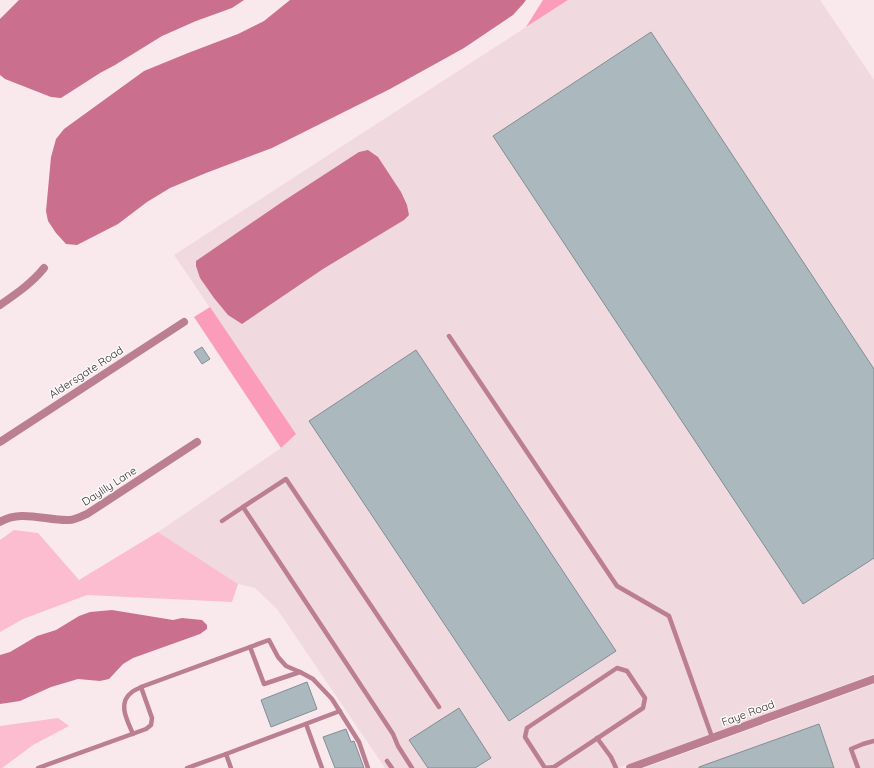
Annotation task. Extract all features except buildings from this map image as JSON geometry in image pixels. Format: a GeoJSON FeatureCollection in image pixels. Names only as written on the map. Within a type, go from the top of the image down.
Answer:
{"type":"FeatureCollection","features":[{"type":"Feature","properties":{"kind":"street"},"geometry":{"type":"LineString","coordinates":[[0,305],[37,277],[44,268]]}},
{"type":"Feature","properties":{"kind":"street","name":"Aldersgate Road"},"geometry":{"type":"LineString","coordinates":[[0,442],[184,322]]}},
{"type":"Feature","properties":{"kind":"street","name":"Daylily Lane"},"geometry":{"type":"LineString","coordinates":[[0,522],[4,519],[19,516],[70,520],[87,514],[198,442]]}},
{"type":"Feature","properties":{"kind":"street","name":"Faye Road"},"geometry":{"type":"LineString","coordinates":[[630,768],[874,679]]}},
{"type":"Feature","properties":{"kind":"lane"},"geometry":{"type":"LineString","coordinates":[[449,336],[617,586],[669,616],[712,737]]}},
{"type":"Feature","properties":{"kind":"lane"},"geometry":{"type":"LineString","coordinates":[[222,521],[286,479],[439,707]]}},
{"type":"Feature","properties":{"kind":"lane"},"geometry":{"type":"LineString","coordinates":[[244,507],[393,734],[398,746],[412,768]]}},
{"type":"Feature","properties":{"kind":"lane"},"geometry":{"type":"LineString","coordinates":[[133,734],[123,704],[132,692],[141,687],[269,640],[278,657],[286,666],[313,679],[332,699],[359,742],[368,768]]}},
{"type":"Feature","properties":{"kind":"lane"},"geometry":{"type":"LineString","coordinates":[[250,647],[264,684],[300,672]]}},
{"type":"Feature","properties":{"kind":"lane"},"geometry":{"type":"LineString","coordinates":[[618,668],[627,671],[645,698],[643,708],[597,738],[554,766],[545,768],[525,737],[527,728],[618,668]]}},
{"type":"Feature","properties":{"kind":"lane"},"geometry":{"type":"LineString","coordinates":[[38,768],[146,729],[151,725],[152,718],[141,687]]}},
{"type":"Feature","properties":{"kind":"lane"},"geometry":{"type":"LineString","coordinates":[[187,768],[340,711]]}},
{"type":"Feature","properties":{"kind":"lane"},"geometry":{"type":"LineString","coordinates":[[306,724],[322,768]]}},
{"type":"Feature","properties":{"kind":"lane"},"geometry":{"type":"LineString","coordinates":[[597,738],[611,757],[616,768]]}},
{"type":"Feature","properties":{"kind":"lane"},"geometry":{"type":"LineString","coordinates":[[858,768],[851,749],[874,741]]}},
{"type":"Feature","properties":{"kind":"lane"},"geometry":{"type":"LineString","coordinates":[[226,754],[231,768]]}},
{"type":"Feature","properties":{"kind":"lane"},"geometry":{"type":"LineString","coordinates":[[387,761],[392,768]]}},
{"type":"Feature","properties":{"kind":"shaded area"},"geometry":{"type":"Polygon","coordinates":[[[19,0],[244,0],[232,8],[196,21],[162,36],[61,98],[51,97],[5,79],[0,75],[0,19],[19,0]]]}},
{"type":"Feature","properties":{"kind":"shaded area"},"geometry":{"type":"Polygon","coordinates":[[[290,0],[526,0],[513,15],[464,48],[390,89],[272,148],[170,188],[147,202],[118,224],[77,245],[66,244],[48,221],[46,211],[51,157],[56,139],[64,129],[144,71],[238,34],[264,21],[290,0]]]}},
{"type":"Feature","properties":{"kind":"shaded area"},"geometry":{"type":"Polygon","coordinates":[[[543,0],[568,0],[526,27],[543,0]]]}},
{"type":"Feature","properties":{"kind":"shaded area"},"geometry":{"type":"Polygon","coordinates":[[[568,0],[820,0],[874,80],[874,674],[618,768],[385,768],[277,609],[255,588],[238,584],[158,532],[281,448],[296,434],[174,255],[568,0]]]}},
{"type":"Feature","properties":{"kind":"shaded area"},"geometry":{"type":"Polygon","coordinates":[[[368,150],[378,157],[401,192],[407,205],[409,215],[404,220],[323,269],[242,324],[228,315],[200,278],[196,261],[282,202],[359,152],[368,150]]]}},
{"type":"Feature","properties":{"kind":"shaded area"},"geometry":{"type":"Polygon","coordinates":[[[210,307],[296,434],[281,448],[194,317],[210,307]]]}},
{"type":"Feature","properties":{"kind":"shaded area"},"geometry":{"type":"Polygon","coordinates":[[[14,530],[38,533],[79,580],[158,532],[238,584],[232,602],[87,595],[23,619],[0,632],[0,540],[14,530]]]}},
{"type":"Feature","properties":{"kind":"shaded area"},"geometry":{"type":"Polygon","coordinates":[[[112,610],[173,620],[182,618],[202,620],[207,625],[207,629],[200,634],[133,658],[123,664],[109,679],[100,681],[78,679],[51,687],[20,701],[0,704],[0,655],[10,652],[37,636],[56,630],[79,616],[90,612],[112,610]]]}},
{"type":"Feature","properties":{"kind":"shaded area"},"geometry":{"type":"Polygon","coordinates":[[[874,684],[874,768],[644,768],[874,684]]]}},
{"type":"Feature","properties":{"kind":"shaded area"},"geometry":{"type":"Polygon","coordinates":[[[58,718],[69,726],[33,745],[0,768],[0,726],[58,718]]]}}]}
